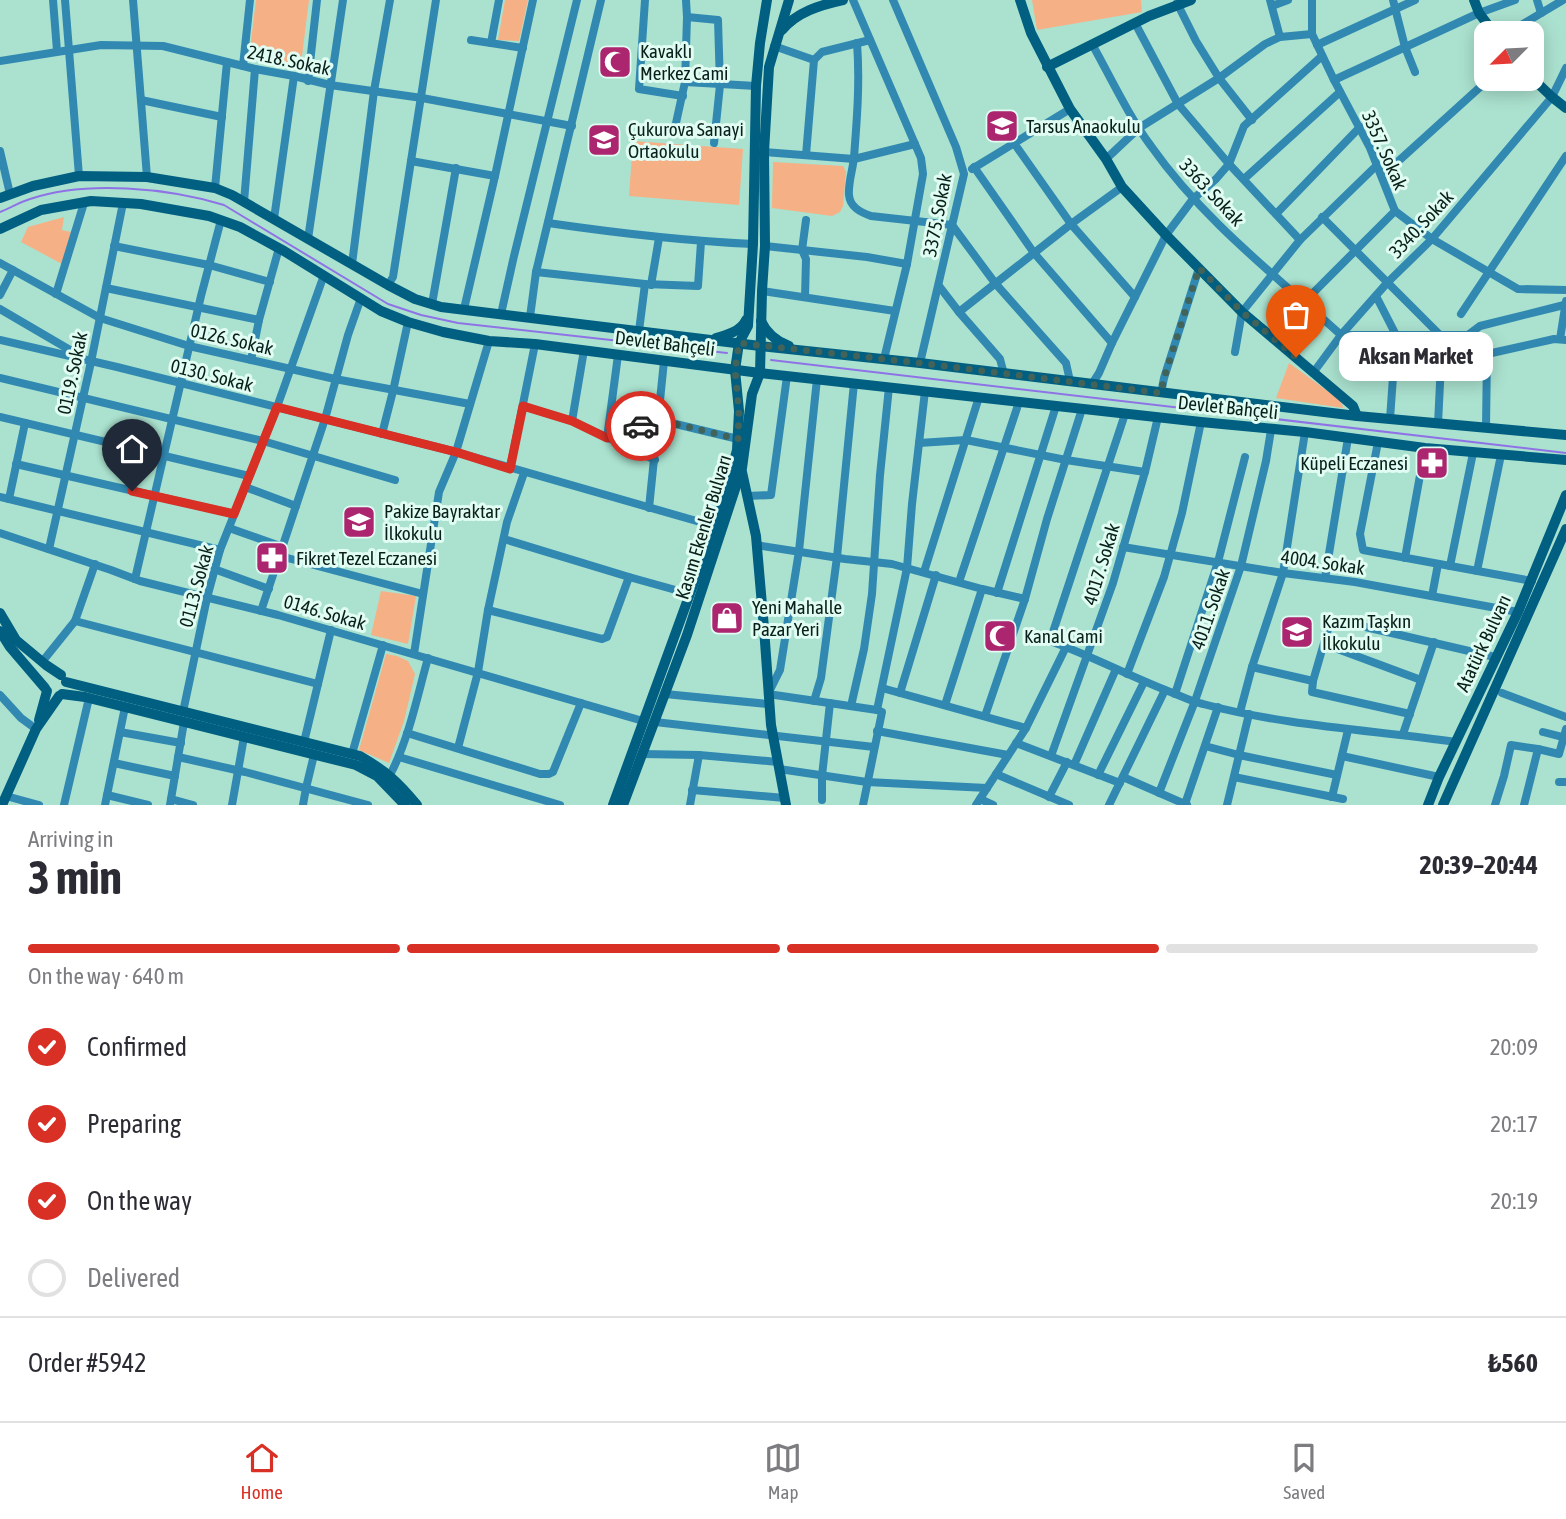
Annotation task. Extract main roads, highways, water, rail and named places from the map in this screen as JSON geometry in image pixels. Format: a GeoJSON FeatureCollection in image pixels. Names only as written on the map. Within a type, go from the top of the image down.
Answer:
{"type":"FeatureCollection","features":[{"type":"Feature","properties":{"kind":"waterway"},"geometry":{"type":"LineString","coordinates":[[0,212],[30,199],[76,190],[127,188],[178,194],[224,205],[388,304],[421,315],[458,323],[727,353]]}},
{"type":"Feature","properties":{"kind":"waterway"},"geometry":{"type":"LineString","coordinates":[[771,360],[1566,453]]}},
{"type":"Feature","properties":{"kind":"place","name":"Kavaklı Merkez Cami"},"geometry":{"type":"Point","coordinates":[615,62]}},
{"type":"Feature","properties":{"kind":"place","name":"Tarsus Anaokulu"},"geometry":{"type":"Point","coordinates":[1002,126]}},
{"type":"Feature","properties":{"kind":"place","name":"Çukurova Sanayi Ortaokulu"},"geometry":{"type":"Point","coordinates":[604,140]}},
{"type":"Feature","properties":{"kind":"place","name":"Aksan Market"},"geometry":{"type":"Point","coordinates":[1296,357]}},
{"type":"Feature","properties":{"kind":"place","name":"Küpeli Eczanesi"},"geometry":{"type":"Point","coordinates":[1432,463]}},
{"type":"Feature","properties":{"kind":"place","name":"Pakize Bayraktar İlkokulu"},"geometry":{"type":"Point","coordinates":[359,522]}},
{"type":"Feature","properties":{"kind":"place","name":"Fikret Tezel Eczanesi"},"geometry":{"type":"Point","coordinates":[272,558]}},
{"type":"Feature","properties":{"kind":"place","name":"Yeni Mahalle Pazar Yeri"},"geometry":{"type":"Point","coordinates":[727,618]}},
{"type":"Feature","properties":{"kind":"place","name":"Kazım Taşkın İlkokulu"},"geometry":{"type":"Point","coordinates":[1297,632]}},
{"type":"Feature","properties":{"kind":"place","name":"Kanal Cami"},"geometry":{"type":"Point","coordinates":[1000,636]}}]}
